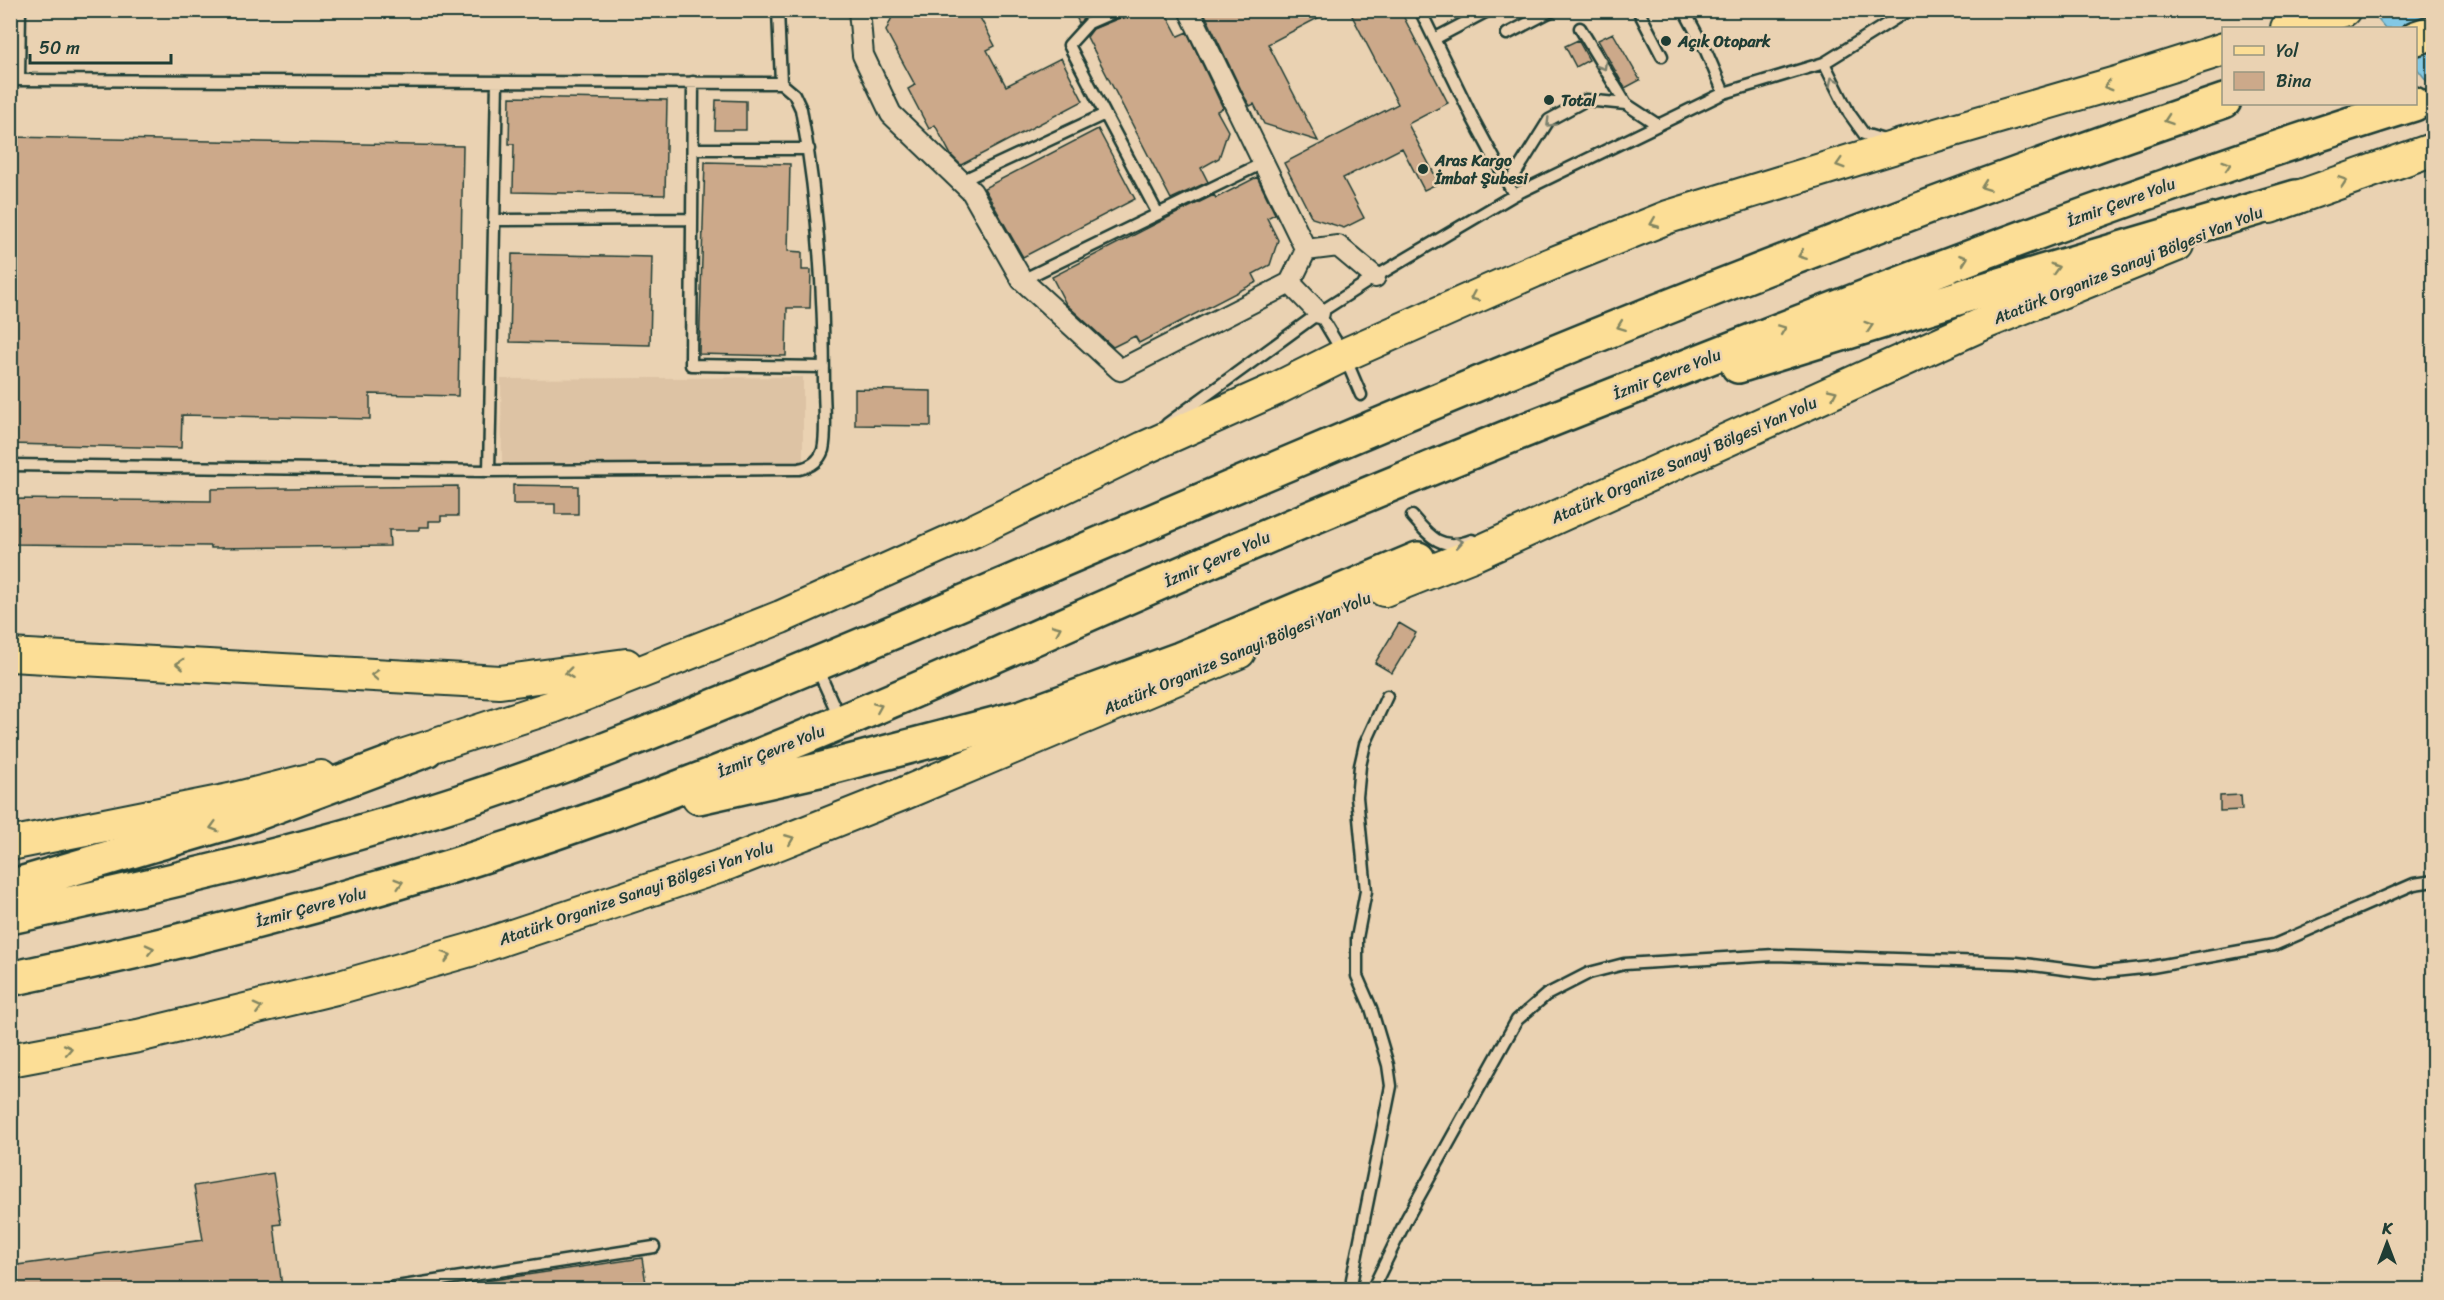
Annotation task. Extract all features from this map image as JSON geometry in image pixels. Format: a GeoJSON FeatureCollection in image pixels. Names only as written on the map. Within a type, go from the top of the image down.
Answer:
{"type":"FeatureCollection","features":[{"type":"Feature","properties":{"kind":"highway"},"geometry":{"type":"LineString","coordinates":[[2417,37],[2433,32]]}},
{"type":"Feature","properties":{"kind":"highway","name":"İzmir Çevre Yolu"},"geometry":{"type":"LineString","coordinates":[[2417,103],[2433,97]]}},
{"type":"Feature","properties":{"kind":"highway"},"geometry":{"type":"LineString","coordinates":[[10,917],[177,881],[375,828],[460,801],[682,721],[1525,363],[1899,217],[2222,101]]}},
{"type":"Feature","properties":{"kind":"highway","name":"İzmir Çevre Yolu"},"geometry":{"type":"LineString","coordinates":[[10,979],[109,958],[383,887],[480,858],[566,828],[708,776],[842,722],[1290,527],[1590,403],[1899,283],[2191,177],[2410,105]]}},
{"type":"Feature","properties":{"kind":"highway"},"geometry":{"type":"LineString","coordinates":[[1590,403],[1789,352],[2042,272],[2296,197]]}},
{"type":"Feature","properties":{"kind":"highway"},"geometry":{"type":"LineString","coordinates":[[566,828],[819,770],[1022,717],[1180,659],[1418,559]]}},
{"type":"Feature","properties":{"kind":"highway"},"geometry":{"type":"LineString","coordinates":[[10,887],[247,817],[426,750]]}},
{"type":"Feature","properties":{"kind":"highway"},"geometry":{"type":"LineString","coordinates":[[10,996],[109,958]]}},
{"type":"Feature","properties":{"kind":"main road"},"geometry":{"type":"LineString","coordinates":[[2290,27],[2337,13]]}},
{"type":"Feature","properties":{"kind":"main road"},"geometry":{"type":"LineString","coordinates":[[10,844],[230,800],[426,750],[552,707],[781,617],[962,536],[1144,448],[1276,390],[1344,355],[1534,271],[1668,217],[2222,49]]}},
{"type":"Feature","properties":{"kind":"main road","name":"Atatürk Organize Sanayi Bölgesi Yan Yolu"},"geometry":{"type":"LineString","coordinates":[[10,1060],[138,1036],[340,987],[470,950],[724,866],[1475,554],[1987,322],[2296,197],[2433,150]]}},
{"type":"Feature","properties":{"kind":"main road"},"geometry":{"type":"LineString","coordinates":[[10,655],[500,682],[689,655]]}},
{"type":"Feature","properties":{"kind":"street"},"geometry":{"type":"LineString","coordinates":[[859,10],[863,55],[891,114],[972,192],[1022,280],[1120,370],[1290,283],[1306,250]]}},
{"type":"Feature","properties":{"kind":"street"},"geometry":{"type":"LineString","coordinates":[[1189,10],[1306,250]]}},
{"type":"Feature","properties":{"kind":"street"},"geometry":{"type":"LineString","coordinates":[[1306,250],[1338,246],[1375,277]]}},
{"type":"Feature","properties":{"kind":"street"},"geometry":{"type":"LineString","coordinates":[[1290,283],[1319,313]]}},
{"type":"Feature","properties":{"kind":"lane"},"geometry":{"type":"LineString","coordinates":[[10,465],[489,471],[807,468],[814,463],[823,450],[824,367],[819,226],[801,109],[794,94],[781,83],[15,80],[20,10]]}},
{"type":"Feature","properties":{"kind":"lane"},"geometry":{"type":"LineString","coordinates":[[778,10],[781,83]]}},
{"type":"Feature","properties":{"kind":"lane"},"geometry":{"type":"LineString","coordinates":[[1119,10],[1089,23],[1069,45],[1158,214]]}},
{"type":"Feature","properties":{"kind":"lane"},"geometry":{"type":"LineString","coordinates":[[1420,10],[1473,119],[1514,195]]}},
{"type":"Feature","properties":{"kind":"lane"},"geometry":{"type":"LineString","coordinates":[[1434,39],[1489,10]]}},
{"type":"Feature","properties":{"kind":"lane"},"geometry":{"type":"LineString","coordinates":[[1507,34],[1553,10]]}},
{"type":"Feature","properties":{"kind":"lane"},"geometry":{"type":"LineString","coordinates":[[1638,10],[1662,56]]}},
{"type":"Feature","properties":{"kind":"lane"},"geometry":{"type":"LineString","coordinates":[[1684,10],[1706,51],[1724,93]]}},
{"type":"Feature","properties":{"kind":"lane"},"geometry":{"type":"LineString","coordinates":[[1144,448],[1169,422],[1319,313],[1375,277],[1514,195],[1724,93],[1824,63],[1909,10]]}},
{"type":"Feature","properties":{"kind":"lane"},"geometry":{"type":"LineString","coordinates":[[1580,28],[1626,104],[1658,125]]}},
{"type":"Feature","properties":{"kind":"lane"},"geometry":{"type":"LineString","coordinates":[[1824,63],[1849,113],[1864,134],[1902,145]]}},
{"type":"Feature","properties":{"kind":"lane"},"geometry":{"type":"LineString","coordinates":[[489,471],[497,82]]}},
{"type":"Feature","properties":{"kind":"lane"},"geometry":{"type":"LineString","coordinates":[[693,82],[691,365],[824,367]]}},
{"type":"Feature","properties":{"kind":"lane"},"geometry":{"type":"LineString","coordinates":[[1509,184],[1549,120],[1586,100],[1626,104]]}},
{"type":"Feature","properties":{"kind":"lane"},"geometry":{"type":"LineString","coordinates":[[961,181],[1105,114]]}},
{"type":"Feature","properties":{"kind":"lane"},"geometry":{"type":"LineString","coordinates":[[693,149],[808,149]]}},
{"type":"Feature","properties":{"kind":"lane"},"geometry":{"type":"LineString","coordinates":[[1022,280],[1263,163]]}},
{"type":"Feature","properties":{"kind":"lane"},"geometry":{"type":"LineString","coordinates":[[494,220],[692,219]]}},
{"type":"Feature","properties":{"kind":"lane"},"geometry":{"type":"LineString","coordinates":[[1319,313],[1344,355],[1361,395]]}},
{"type":"Feature","properties":{"kind":"lane"},"geometry":{"type":"LineString","coordinates":[[1549,508],[1635,471],[1723,443]]}},
{"type":"Feature","properties":{"kind":"lane"},"geometry":{"type":"LineString","coordinates":[[1412,516],[1432,539],[1449,544],[1465,542],[1486,534]]}},
{"type":"Feature","properties":{"kind":"lane"},"geometry":{"type":"LineString","coordinates":[[816,665],[842,722]]}},
{"type":"Feature","properties":{"kind":"lane"},"geometry":{"type":"LineString","coordinates":[[1352,1290],[1352,1279],[1391,1086],[1388,1065],[1357,976],[1357,938],[1366,891],[1358,797],[1360,766],[1365,744],[1387,696]]}},
{"type":"Feature","properties":{"kind":"lane"},"geometry":{"type":"LineString","coordinates":[[1372,1290],[1407,1218],[1517,1020],[1546,995],[1589,973],[1624,964],[1775,954],[2017,963],[2095,973],[2152,967],[2274,945],[2414,884],[2433,881]]}},
{"type":"Feature","properties":{"kind":"lane"},"geometry":{"type":"LineString","coordinates":[[377,1290],[654,1247]]}},
{"type":"Feature","properties":{"kind":"shaded area"},"geometry":{"type":"Polygon","coordinates":[[[803,377],[803,467],[502,469],[501,379],[803,377]]]}},
{"type":"Feature","properties":{"kind":"water"},"geometry":{"type":"Polygon","coordinates":[[[2371,11],[2433,11],[2433,89],[2417,68],[2417,27],[2384,27],[2371,11]]]}},
{"type":"Feature","properties":{"kind":"building"},"geometry":{"type":"Polygon","coordinates":[[[895,10],[976,10],[995,46],[987,50],[1006,86],[1061,58],[1083,101],[961,165],[951,155],[935,125],[929,129],[908,89],[915,85],[886,31],[895,10]]]}},
{"type":"Feature","properties":{"kind":"building"},"geometry":{"type":"Polygon","coordinates":[[[1073,10],[1099,10],[1086,16],[1079,23],[1073,10]]]}},
{"type":"Feature","properties":{"kind":"building"},"geometry":{"type":"Polygon","coordinates":[[[1141,10],[1149,10],[1168,17],[1178,36],[1187,32],[1223,108],[1217,111],[1228,131],[1219,158],[1201,168],[1208,182],[1171,199],[1087,37],[1093,29],[1122,17],[1124,19],[1141,10]]]}},
{"type":"Feature","properties":{"kind":"building"},"geometry":{"type":"Polygon","coordinates":[[[1203,10],[1333,10],[1268,44],[1318,141],[1264,124],[1254,104],[1250,106],[1244,96],[1203,10]]]}},
{"type":"Feature","properties":{"kind":"building"},"geometry":{"type":"Polygon","coordinates":[[[1349,10],[1400,10],[1448,103],[1408,124],[1439,183],[1424,190],[1402,148],[1343,178],[1364,218],[1344,228],[1312,218],[1284,163],[1398,104],[1349,10]]]}},
{"type":"Feature","properties":{"kind":"building"},"geometry":{"type":"Polygon","coordinates":[[[1613,33],[1640,80],[1625,88],[1598,40],[1613,33]]]}},
{"type":"Feature","properties":{"kind":"building"},"geometry":{"type":"Polygon","coordinates":[[[1578,40],[1589,60],[1576,67],[1565,46],[1578,40]]]}},
{"type":"Feature","properties":{"kind":"building"},"geometry":{"type":"Polygon","coordinates":[[[510,97],[667,100],[665,195],[513,192],[514,144],[509,144],[510,97]]]}},
{"type":"Feature","properties":{"kind":"building"},"geometry":{"type":"Polygon","coordinates":[[[716,100],[746,101],[746,130],[715,130],[716,100]]]}},
{"type":"Feature","properties":{"kind":"building"},"geometry":{"type":"Polygon","coordinates":[[[1098,129],[1135,199],[1023,257],[984,188],[1098,129]]]}},
{"type":"Feature","properties":{"kind":"building"},"geometry":{"type":"Polygon","coordinates":[[[10,137],[463,146],[458,396],[370,394],[370,419],[182,415],[181,448],[10,444],[10,137]]]}},
{"type":"Feature","properties":{"kind":"building"},"geometry":{"type":"Polygon","coordinates":[[[705,162],[790,164],[788,251],[802,252],[802,270],[811,270],[810,308],[787,308],[786,356],[699,354],[705,162]]]}},
{"type":"Feature","properties":{"kind":"building"},"geometry":{"type":"Polygon","coordinates":[[[1257,177],[1275,214],[1267,218],[1278,240],[1270,265],[1253,274],[1257,282],[1139,343],[1135,336],[1113,347],[1066,304],[1052,277],[1214,195],[1216,198],[1257,177]]]}},
{"type":"Feature","properties":{"kind":"building"},"geometry":{"type":"Polygon","coordinates":[[[512,254],[652,257],[650,345],[510,342],[512,254]]]}},
{"type":"Feature","properties":{"kind":"building"},"geometry":{"type":"Polygon","coordinates":[[[855,389],[931,391],[931,426],[855,425],[855,389]]]}},
{"type":"Feature","properties":{"kind":"building"},"geometry":{"type":"Polygon","coordinates":[[[513,485],[578,486],[578,514],[555,514],[555,504],[513,504],[513,485]]]}},
{"type":"Feature","properties":{"kind":"building"},"geometry":{"type":"Polygon","coordinates":[[[458,486],[458,516],[441,516],[441,521],[429,521],[429,527],[419,527],[419,530],[389,530],[390,546],[211,548],[211,546],[10,544],[10,499],[211,501],[211,489],[458,486]]]}},
{"type":"Feature","properties":{"kind":"building"},"geometry":{"type":"Polygon","coordinates":[[[1399,623],[1416,633],[1392,673],[1375,663],[1399,623]]]}},
{"type":"Feature","properties":{"kind":"building"},"geometry":{"type":"Polygon","coordinates":[[[2241,795],[2242,810],[2220,811],[2220,796],[2241,795]]]}},
{"type":"Feature","properties":{"kind":"building"},"geometry":{"type":"Polygon","coordinates":[[[273,1173],[281,1224],[274,1225],[282,1287],[263,1290],[10,1290],[10,1266],[203,1240],[194,1186],[273,1173]]]}},
{"type":"Feature","properties":{"kind":"building"},"geometry":{"type":"Polygon","coordinates":[[[642,1258],[647,1290],[487,1290],[486,1281],[642,1258]]]}},
{"type":"Feature","properties":{"kind":"place","name":"Açık Otopark"},"geometry":{"type":"Point","coordinates":[1666,41]}},
{"type":"Feature","properties":{"kind":"place","name":"Total"},"geometry":{"type":"Point","coordinates":[1549,100]}},
{"type":"Feature","properties":{"kind":"place","name":"Aras Kargo İmbat Şubesi"},"geometry":{"type":"Point","coordinates":[1423,169]}}]}
